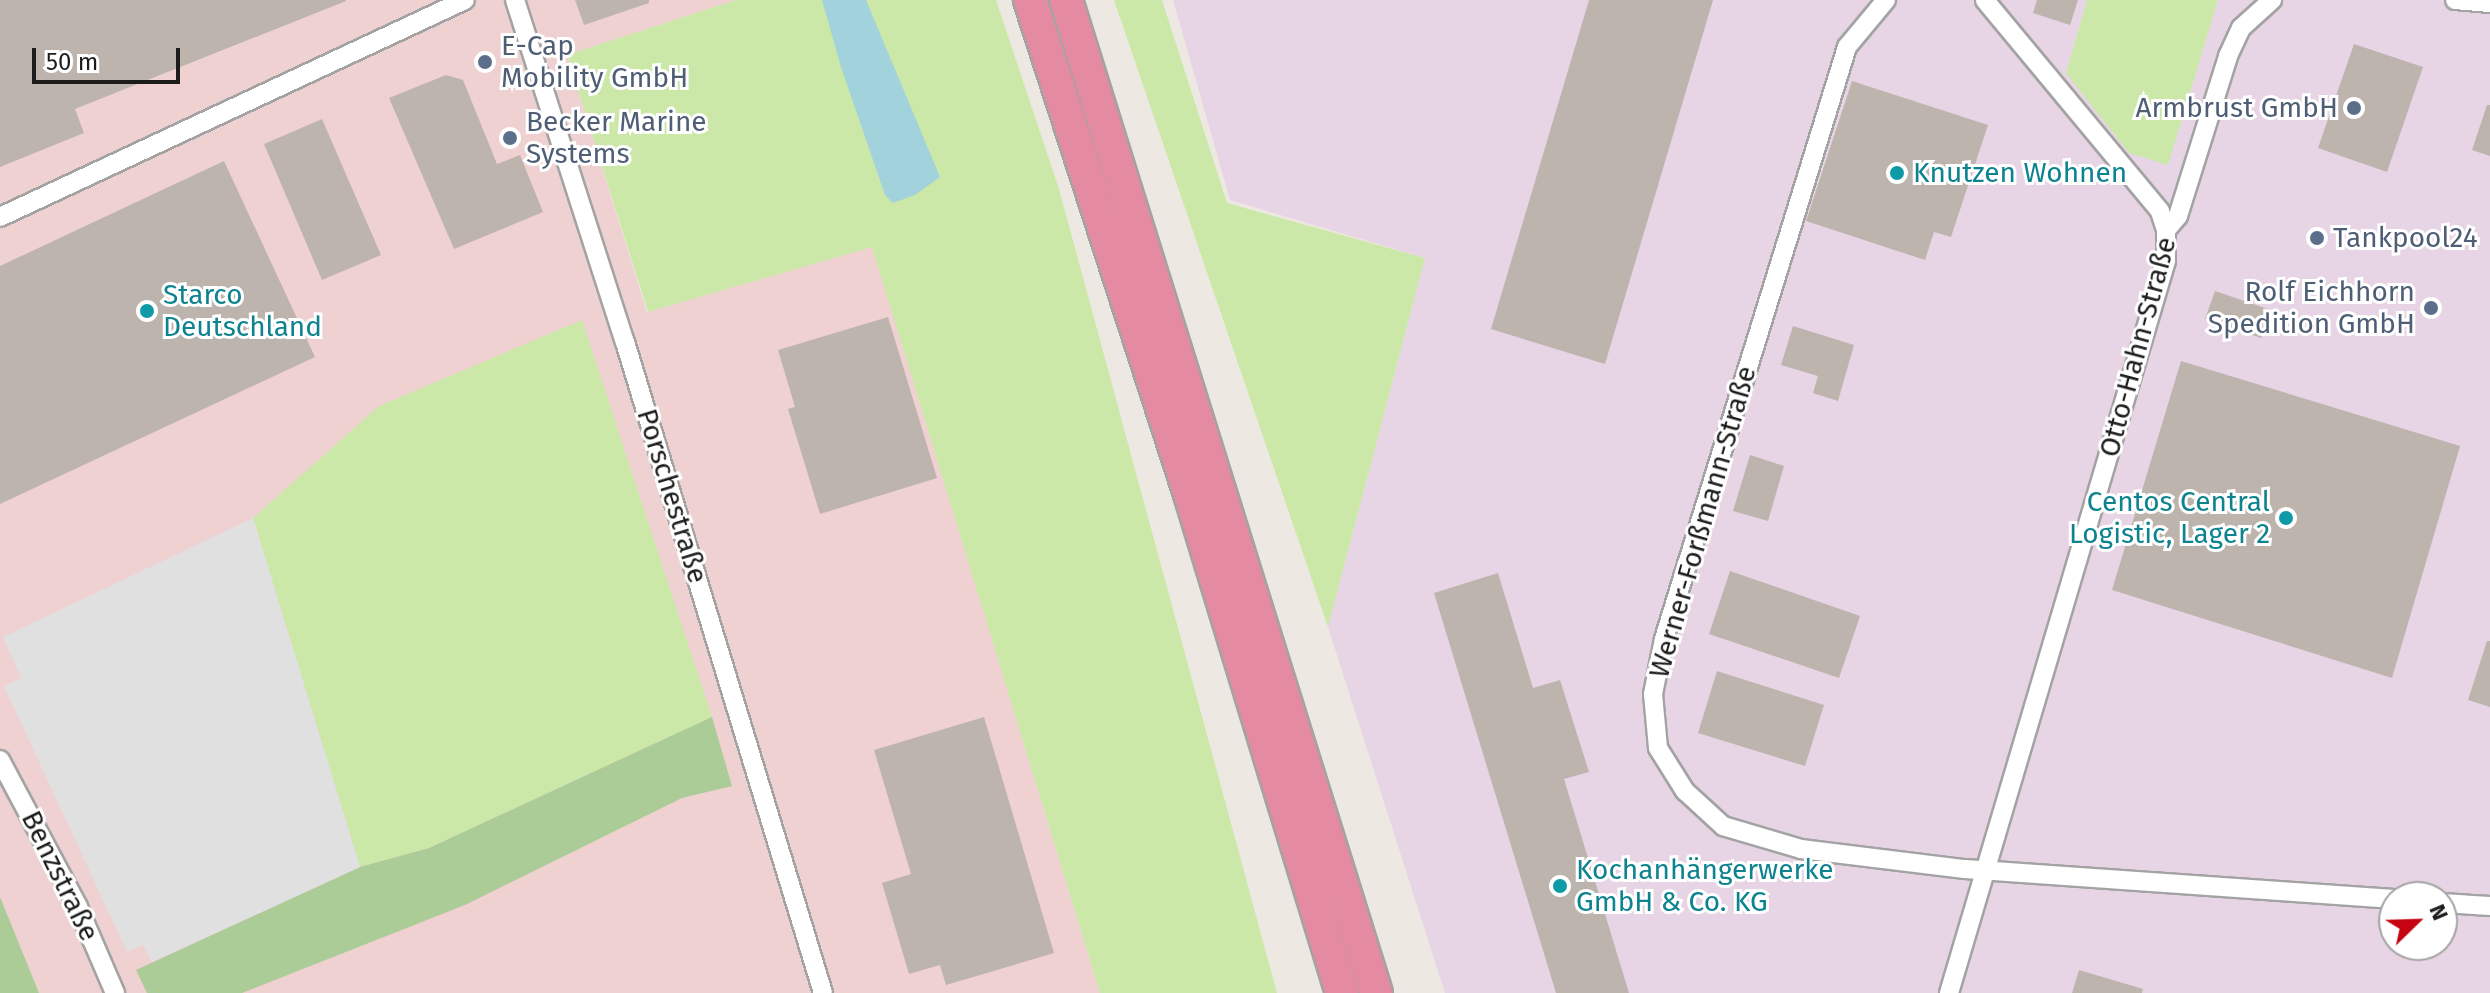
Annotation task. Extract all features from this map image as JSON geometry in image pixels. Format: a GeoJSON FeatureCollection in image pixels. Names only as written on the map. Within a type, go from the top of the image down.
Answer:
{"type":"FeatureCollection","features":[{"type":"Feature","properties":{"kind":"highway"},"geometry":{"type":"LineString","coordinates":[[1030,0],[1190,494],[1342,993]]}},
{"type":"Feature","properties":{"kind":"highway"},"geometry":{"type":"LineString","coordinates":[[1066,0],[1230,517],[1376,993]]}},
{"type":"Feature","properties":{"kind":"street"},"geometry":{"type":"LineString","coordinates":[[0,217],[465,0]]}},
{"type":"Feature","properties":{"kind":"street","name":"Porschestraße"},"geometry":{"type":"LineString","coordinates":[[515,0],[625,342],[823,993]]}},
{"type":"Feature","properties":{"kind":"street","name":"Werner-Forßmann-Straße"},"geometry":{"type":"LineString","coordinates":[[1886,0],[1847,47],[1664,639],[1653,694],[1658,748],[1685,791],[1723,826],[1801,849],[1988,869],[2378,898]]}},
{"type":"Feature","properties":{"kind":"street"},"geometry":{"type":"LineString","coordinates":[[1985,0],[2160,211],[2166,230]]}},
{"type":"Feature","properties":{"kind":"street","name":"Otto-Hahn-Straße"},"geometry":{"type":"LineString","coordinates":[[1949,993],[2166,261],[2166,230],[2178,216],[2228,56],[2241,28],[2272,0]]}},
{"type":"Feature","properties":{"kind":"street"},"geometry":{"type":"LineString","coordinates":[[2455,0],[2490,3]]}},
{"type":"Feature","properties":{"kind":"street","name":"Benzstraße"},"geometry":{"type":"LineString","coordinates":[[0,760],[78,907],[115,993]]}},
{"type":"Feature","properties":{"kind":"street"},"geometry":{"type":"LineString","coordinates":[[2458,904],[2490,906]]}},
{"type":"Feature","properties":{"kind":"shaded area"},"geometry":{"type":"Polygon","coordinates":[[[0,0],[736,0],[567,55],[647,312],[872,246],[1100,993],[39,993],[0,901],[0,0]]]}},
{"type":"Feature","properties":{"kind":"shaded area"},"geometry":{"type":"Polygon","coordinates":[[[1173,0],[2087,0],[2066,73],[2167,165],[2218,0],[2490,0],[2490,993],[1445,993],[1328,627],[1425,258],[1230,200],[1173,0]]]}},
{"type":"Feature","properties":{"kind":"shaded area"},"geometry":{"type":"Polygon","coordinates":[[[253,518],[360,867],[152,962],[143,945],[127,952],[4,686],[21,678],[3,637],[253,518]]]}},
{"type":"Feature","properties":{"kind":"green space"},"geometry":{"type":"Polygon","coordinates":[[[736,0],[996,0],[1059,189],[1277,993],[1100,993],[872,247],[648,312],[567,55],[736,0]]]}},
{"type":"Feature","properties":{"kind":"green space"},"geometry":{"type":"Polygon","coordinates":[[[1114,0],[1162,0],[1227,203],[1425,258],[1328,627],[1114,0]]]}},
{"type":"Feature","properties":{"kind":"green space"},"geometry":{"type":"Polygon","coordinates":[[[2087,0],[2218,0],[2168,165],[2129,153],[2066,73],[2087,0]]]}},
{"type":"Feature","properties":{"kind":"green space"},"geometry":{"type":"Polygon","coordinates":[[[582,320],[712,717],[429,848],[360,867],[253,518],[379,406],[582,320]]]}},
{"type":"Feature","properties":{"kind":"green space"},"geometry":{"type":"Polygon","coordinates":[[[712,717],[732,786],[682,798],[465,905],[242,993],[147,993],[136,970],[360,867],[429,848],[712,717]]]}},
{"type":"Feature","properties":{"kind":"green space"},"geometry":{"type":"Polygon","coordinates":[[[0,897],[39,993],[0,993],[0,897]]]}},
{"type":"Feature","properties":{"kind":"water"},"geometry":{"type":"Polygon","coordinates":[[[822,0],[866,0],[940,177],[915,195],[893,203],[885,195],[841,67],[822,0]]]}},
{"type":"Feature","properties":{"kind":"building"},"geometry":{"type":"Polygon","coordinates":[[[0,0],[346,1],[75,109],[84,133],[0,167],[0,0]]]}},
{"type":"Feature","properties":{"kind":"building"},"geometry":{"type":"Polygon","coordinates":[[[575,0],[649,0],[649,3],[584,25],[575,0]]]}},
{"type":"Feature","properties":{"kind":"building"},"geometry":{"type":"Polygon","coordinates":[[[1589,0],[1713,0],[1605,364],[1491,329],[1589,0]]]}},
{"type":"Feature","properties":{"kind":"building"},"geometry":{"type":"Polygon","coordinates":[[[2037,0],[2078,0],[2070,25],[2033,13],[2037,0]]]}},
{"type":"Feature","properties":{"kind":"building"},"geometry":{"type":"Polygon","coordinates":[[[2354,44],[2423,67],[2387,172],[2318,148],[2354,44]]]}},
{"type":"Feature","properties":{"kind":"building"},"geometry":{"type":"Polygon","coordinates":[[[446,75],[463,80],[497,164],[520,155],[543,212],[454,249],[389,98],[446,75]]]}},
{"type":"Feature","properties":{"kind":"building","name":"Knutzen Wohnen"},"geometry":{"type":"Polygon","coordinates":[[[1852,81],[1988,125],[1951,237],[1934,232],[1925,260],[1806,221],[1852,81]]]}},
{"type":"Feature","properties":{"kind":"building"},"geometry":{"type":"Polygon","coordinates":[[[2487,105],[2490,105],[2490,156],[2472,150],[2487,105]]]}},
{"type":"Feature","properties":{"kind":"building"},"geometry":{"type":"Polygon","coordinates":[[[322,119],[381,255],[322,280],[264,144],[322,119]]]}},
{"type":"Feature","properties":{"kind":"building","name":"Starco Deutschland"},"geometry":{"type":"Polygon","coordinates":[[[224,161],[315,357],[0,504],[0,266],[224,161]]]}},
{"type":"Feature","properties":{"kind":"building"},"geometry":{"type":"Polygon","coordinates":[[[2215,291],[2271,310],[2261,338],[2205,319],[2215,291]]]}},
{"type":"Feature","properties":{"kind":"building"},"geometry":{"type":"Polygon","coordinates":[[[888,317],[937,478],[820,514],[788,409],[795,407],[778,350],[888,317]]]}},
{"type":"Feature","properties":{"kind":"building"},"geometry":{"type":"Polygon","coordinates":[[[1793,326],[1854,345],[1838,401],[1813,393],[1818,376],[1781,365],[1793,326]]]}},
{"type":"Feature","properties":{"kind":"building","name":"Centos Central Logistic, Lager 2"},"geometry":{"type":"Polygon","coordinates":[[[2181,361],[2460,446],[2392,678],[2112,590],[2181,361]]]}},
{"type":"Feature","properties":{"kind":"building"},"geometry":{"type":"Polygon","coordinates":[[[1750,455],[1784,466],[1768,521],[1733,511],[1750,455]]]}},
{"type":"Feature","properties":{"kind":"building"},"geometry":{"type":"Polygon","coordinates":[[[1730,571],[1860,616],[1839,678],[1709,634],[1730,571]]]}},
{"type":"Feature","properties":{"kind":"building","name":"Kochanhängerwerke GmbH & Co. KG"},"geometry":{"type":"Polygon","coordinates":[[[1498,573],[1533,688],[1560,680],[1589,772],[1564,779],[1629,993],[1556,993],[1434,593],[1498,573]]]}},
{"type":"Feature","properties":{"kind":"building"},"geometry":{"type":"Polygon","coordinates":[[[2487,641],[2490,641],[2490,707],[2468,700],[2487,641]]]}},
{"type":"Feature","properties":{"kind":"building"},"geometry":{"type":"Polygon","coordinates":[[[1717,671],[1824,705],[1805,766],[1698,733],[1717,671]]]}},
{"type":"Feature","properties":{"kind":"building"},"geometry":{"type":"Polygon","coordinates":[[[984,717],[1054,953],[946,985],[940,965],[909,974],[882,883],[911,874],[874,750],[984,717]]]}},
{"type":"Feature","properties":{"kind":"building"},"geometry":{"type":"Polygon","coordinates":[[[2079,970],[2143,989],[2142,993],[2072,993],[2079,970]]]}},
{"type":"Feature","properties":{"kind":"place","name":"E-Cap Mobility GmbH"},"geometry":{"type":"Point","coordinates":[485,62]}},
{"type":"Feature","properties":{"kind":"place","name":"Armbrust GmbH"},"geometry":{"type":"Point","coordinates":[2354,108]}},
{"type":"Feature","properties":{"kind":"place","name":"Becker Marine Systems"},"geometry":{"type":"Point","coordinates":[510,138]}},
{"type":"Feature","properties":{"kind":"place","name":"Knutzen Wohnen"},"geometry":{"type":"Point","coordinates":[1897,173]}},
{"type":"Feature","properties":{"kind":"place","name":"Tankpool24"},"geometry":{"type":"Point","coordinates":[2317,238]}},
{"type":"Feature","properties":{"kind":"place","name":"Rolf Eichhorn Spedition GmbH"},"geometry":{"type":"Point","coordinates":[2431,308]}},
{"type":"Feature","properties":{"kind":"place","name":"Starco Deutschland"},"geometry":{"type":"Point","coordinates":[147,311]}},
{"type":"Feature","properties":{"kind":"place","name":"Centos Central Logistic, Lager 2"},"geometry":{"type":"Point","coordinates":[2286,518]}},
{"type":"Feature","properties":{"kind":"place","name":"Kochanhängerwerke GmbH & Co. KG"},"geometry":{"type":"Point","coordinates":[1560,886]}}]}
